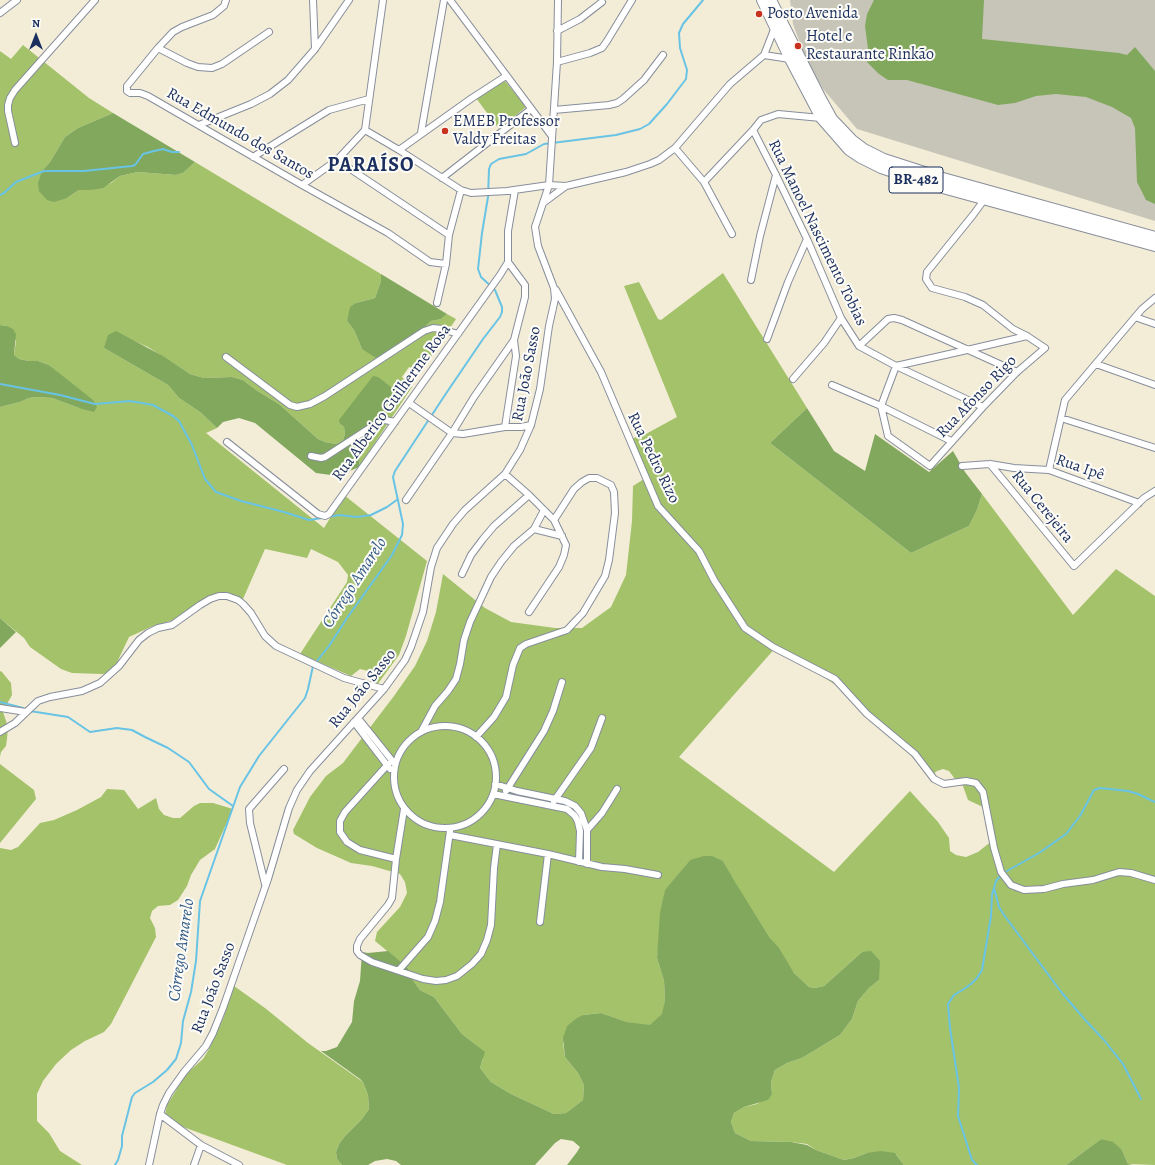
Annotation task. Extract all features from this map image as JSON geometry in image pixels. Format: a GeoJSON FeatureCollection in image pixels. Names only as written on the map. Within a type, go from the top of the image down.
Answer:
{"type":"FeatureCollection","features":[{"type":"Feature","properties":{"kind":"highway","name":"BR-482"},"geometry":{"type":"LineString","coordinates":[[762,0],[790,59],[822,118],[849,150],[861,158],[881,168],[1050,207],[1154,243]]}},
{"type":"Feature","properties":{"kind":"highway","name":"BR-482"},"geometry":{"type":"LineString","coordinates":[[771,0],[832,118],[843,132],[864,149],[884,159],[984,200],[1046,217],[1154,243]]}},
{"type":"Feature","properties":{"kind":"highway"},"geometry":{"type":"LineString","coordinates":[[1046,217],[1050,207]]}},
{"type":"Feature","properties":{"kind":"street"},"geometry":{"type":"LineString","coordinates":[[0,13],[17,0]]}},
{"type":"Feature","properties":{"kind":"street"},"geometry":{"type":"LineString","coordinates":[[15,143],[8,111],[10,98],[15,90],[95,0]]}},
{"type":"Feature","properties":{"kind":"street"},"geometry":{"type":"LineString","coordinates":[[226,0],[218,12],[214,15],[178,29],[158,48],[187,64],[198,67],[212,68],[222,64],[269,32]]}},
{"type":"Feature","properties":{"kind":"street"},"geometry":{"type":"LineString","coordinates":[[313,0],[315,49]]}},
{"type":"Feature","properties":{"kind":"street"},"geometry":{"type":"LineString","coordinates":[[199,125],[251,104],[270,94],[288,80],[315,49],[349,0]]}},
{"type":"Feature","properties":{"kind":"street"},"geometry":{"type":"LineString","coordinates":[[302,185],[337,160],[365,130],[384,0]]}},
{"type":"Feature","properties":{"kind":"street"},"geometry":{"type":"LineString","coordinates":[[421,133],[444,0]]}},
{"type":"Feature","properties":{"kind":"street"},"geometry":{"type":"LineString","coordinates":[[450,0],[531,109],[551,141]]}},
{"type":"Feature","properties":{"kind":"street","name":"Rua João Sasso"},"geometry":{"type":"LineString","coordinates":[[149,1165],[160,1114],[169,1093],[206,1046],[213,1033],[266,885],[289,808],[297,790],[310,771],[384,688],[405,660],[423,612],[431,567],[437,548],[453,524],[465,510],[505,474],[520,450],[531,426],[543,372],[549,326],[555,299],[554,288],[538,246],[535,227],[549,185],[557,62],[558,0]]}},
{"type":"Feature","properties":{"kind":"street"},"geometry":{"type":"LineString","coordinates":[[557,62],[590,53],[602,48],[608,41],[632,0]]}},
{"type":"Feature","properties":{"kind":"street"},"geometry":{"type":"LineString","coordinates":[[557,31],[580,19],[602,2]]}},
{"type":"Feature","properties":{"kind":"street"},"geometry":{"type":"LineString","coordinates":[[365,130],[461,190],[471,193],[515,190],[549,185],[566,186],[626,172],[659,160],[675,148],[730,84],[764,55],[775,26]]}},
{"type":"Feature","properties":{"kind":"street","name":"Rua Edmundo dos Santos"},"geometry":{"type":"LineString","coordinates":[[158,48],[127,86],[128,92],[144,94],[388,233],[430,262],[436,264],[446,264]]}},
{"type":"Feature","properties":{"kind":"street"},"geometry":{"type":"LineString","coordinates":[[554,110],[617,103],[644,80],[663,55]]}},
{"type":"Feature","properties":{"kind":"street"},"geometry":{"type":"LineString","coordinates":[[764,55],[790,59]]}},
{"type":"Feature","properties":{"kind":"street"},"geometry":{"type":"LineString","coordinates":[[399,150],[421,133],[506,76]]}},
{"type":"Feature","properties":{"kind":"street"},"geometry":{"type":"LineString","coordinates":[[253,157],[325,112],[336,107],[369,99]]}},
{"type":"Feature","properties":{"kind":"street"},"geometry":{"type":"LineString","coordinates":[[442,178],[531,109]]}},
{"type":"Feature","properties":{"kind":"street"},"geometry":{"type":"LineString","coordinates":[[704,182],[761,120],[778,114],[822,118]]}},
{"type":"Feature","properties":{"kind":"street","name":"Rua Manoel Nascimento Tobias"},"geometry":{"type":"LineString","coordinates":[[753,130],[807,239],[841,318],[859,346]]}},
{"type":"Feature","properties":{"kind":"street"},"geometry":{"type":"LineString","coordinates":[[675,148],[704,182],[732,234]]}},
{"type":"Feature","properties":{"kind":"street"},"geometry":{"type":"LineString","coordinates":[[337,160],[449,235]]}},
{"type":"Feature","properties":{"kind":"street"},"geometry":{"type":"LineString","coordinates":[[751,280],[760,236],[776,175]]}},
{"type":"Feature","properties":{"kind":"street"},"geometry":{"type":"LineString","coordinates":[[543,203],[566,186]]}},
{"type":"Feature","properties":{"kind":"street"},"geometry":{"type":"LineString","coordinates":[[437,303],[446,264],[449,235],[461,190]]}},
{"type":"Feature","properties":{"kind":"street"},"geometry":{"type":"LineString","coordinates":[[406,500],[452,433],[474,397],[514,340],[525,297],[525,285],[508,262],[508,231],[515,190]]}},
{"type":"Feature","properties":{"kind":"street"},"geometry":{"type":"LineString","coordinates":[[984,200],[927,272],[926,279],[932,288],[965,297],[983,305],[1014,329],[1027,336]]}},
{"type":"Feature","properties":{"kind":"street"},"geometry":{"type":"LineString","coordinates":[[767,339],[788,282],[807,239]]}},
{"type":"Feature","properties":{"kind":"street","name":"Rua Alberico Guilherme Rosa"},"geometry":{"type":"LineString","coordinates":[[228,442],[318,514],[325,516],[329,514],[508,262]]}},
{"type":"Feature","properties":{"kind":"street","name":"Rua Pedro Rizo"},"geometry":{"type":"LineString","coordinates":[[554,288],[601,372],[658,506],[699,551],[714,580],[745,628],[773,648],[835,679],[867,714],[915,754],[934,779],[944,784],[966,781],[976,783],[983,792],[994,848],[1001,872],[1011,885],[1024,890],[1044,889],[1063,884],[1093,880],[1119,872],[1130,873],[1155,880]]}},
{"type":"Feature","properties":{"kind":"street"},"geometry":{"type":"LineString","coordinates":[[1049,470],[1065,400],[1142,309],[1155,298]]}},
{"type":"Feature","properties":{"kind":"street"},"geometry":{"type":"LineString","coordinates":[[793,379],[824,343],[841,318]]}},
{"type":"Feature","properties":{"kind":"street"},"geometry":{"type":"LineString","coordinates":[[983,406],[896,366],[859,346],[888,319],[894,318],[902,320],[1017,372]]}},
{"type":"Feature","properties":{"kind":"street"},"geometry":{"type":"LineString","coordinates":[[1135,318],[1155,324]]}},
{"type":"Feature","properties":{"kind":"street"},"geometry":{"type":"LineString","coordinates":[[226,357],[290,405],[297,406],[310,404],[324,396],[424,331],[433,328],[442,328],[458,334]]}},
{"type":"Feature","properties":{"kind":"street"},"geometry":{"type":"LineString","coordinates":[[896,366],[1027,336]]}},
{"type":"Feature","properties":{"kind":"street","name":"Rua Afonso Rigo"},"geometry":{"type":"LineString","coordinates":[[881,406],[888,436],[930,466],[983,406],[1017,372],[1045,348],[1027,336]]}},
{"type":"Feature","properties":{"kind":"street"},"geometry":{"type":"LineString","coordinates":[[505,427],[516,356],[514,340]]}},
{"type":"Feature","properties":{"kind":"street"},"geometry":{"type":"LineString","coordinates":[[1096,364],[1155,385]]}},
{"type":"Feature","properties":{"kind":"street"},"geometry":{"type":"LineString","coordinates":[[881,406],[896,366]]}},
{"type":"Feature","properties":{"kind":"street"},"geometry":{"type":"LineString","coordinates":[[832,385],[881,406],[951,441]]}},
{"type":"Feature","properties":{"kind":"street"},"geometry":{"type":"LineString","coordinates":[[409,403],[452,433],[468,433],[505,427],[531,426]]}},
{"type":"Feature","properties":{"kind":"street"},"geometry":{"type":"LineString","coordinates":[[1061,418],[1155,448]]}},
{"type":"Feature","properties":{"kind":"street"},"geometry":{"type":"LineString","coordinates":[[311,456],[321,458],[325,457],[379,422],[385,420],[395,422]]}},
{"type":"Feature","properties":{"kind":"street","name":"Rua Ipê"},"geometry":{"type":"LineString","coordinates":[[962,466],[990,464],[1014,468],[1049,470],[1139,503]]}},
{"type":"Feature","properties":{"kind":"street","name":"Rua Cerejeira"},"geometry":{"type":"LineString","coordinates":[[990,464],[1074,566],[1139,503]]}},
{"type":"Feature","properties":{"kind":"street"},"geometry":{"type":"LineString","coordinates":[[505,474],[554,520],[566,545],[559,567],[529,612]]}},
{"type":"Feature","properties":{"kind":"street"},"geometry":{"type":"LineString","coordinates":[[476,736],[494,716],[506,697],[513,665],[520,648],[531,642],[567,630],[583,613],[605,576],[609,560],[615,513],[614,492],[611,485],[597,478],[589,478],[582,482],[574,489],[554,520]]}},
{"type":"Feature","properties":{"kind":"street"},"geometry":{"type":"LineString","coordinates":[[1139,503],[1155,491]]}},
{"type":"Feature","properties":{"kind":"street"},"geometry":{"type":"LineString","coordinates":[[462,574],[483,539],[494,526],[529,495]]}},
{"type":"Feature","properties":{"kind":"street"},"geometry":{"type":"LineString","coordinates":[[421,732],[435,706],[456,679],[464,640],[470,622],[491,577],[514,546],[534,529],[544,510]]}},
{"type":"Feature","properties":{"kind":"street"},"geometry":{"type":"LineString","coordinates":[[534,529],[562,536]]}},
{"type":"Feature","properties":{"kind":"street"},"geometry":{"type":"LineString","coordinates":[[0,732],[15,723],[38,701],[82,691],[100,683],[118,666],[139,640],[148,633],[172,624],[210,599],[219,596],[227,596],[238,600],[243,604],[251,613],[270,642],[344,678],[384,688]]}},
{"type":"Feature","properties":{"kind":"street"},"geometry":{"type":"LineString","coordinates":[[504,797],[507,788],[544,731],[553,711],[562,682]]}},
{"type":"Feature","properties":{"kind":"street"},"geometry":{"type":"LineString","coordinates":[[0,708],[26,712]]}},
{"type":"Feature","properties":{"kind":"street"},"geometry":{"type":"LineString","coordinates":[[552,806],[554,799],[591,748],[602,718]]}},
{"type":"Feature","properties":{"kind":"street"},"geometry":{"type":"LineString","coordinates":[[356,720],[391,764],[394,786],[404,809],[417,820],[433,827],[451,828],[464,824],[477,817],[487,806],[493,794],[495,784],[495,770],[492,757],[476,736],[463,729],[449,726],[435,727],[421,732],[404,745],[391,764],[345,812],[340,821],[340,832],[347,842],[360,850],[396,859]]}},
{"type":"Feature","properties":{"kind":"street"},"geometry":{"type":"LineString","coordinates":[[266,885],[250,823],[249,809],[284,769]]}},
{"type":"Feature","properties":{"kind":"street"},"geometry":{"type":"LineString","coordinates":[[495,784],[565,801],[576,806],[581,813],[587,830],[587,864]]}},
{"type":"Feature","properties":{"kind":"street"},"geometry":{"type":"LineString","coordinates":[[587,830],[602,813],[617,789]]}},
{"type":"Feature","properties":{"kind":"street"},"geometry":{"type":"LineString","coordinates":[[493,794],[567,809],[575,816],[578,822],[580,831],[579,862]]}},
{"type":"Feature","properties":{"kind":"street"},"geometry":{"type":"LineString","coordinates":[[404,809],[393,890],[388,905],[360,939],[357,946],[357,951],[360,955],[372,962],[423,979],[436,981],[446,980],[457,976],[472,964],[481,954],[491,925],[494,868],[497,844]]}},
{"type":"Feature","properties":{"kind":"street"},"geometry":{"type":"LineString","coordinates":[[399,970],[428,937],[435,921],[440,902],[451,828]]}},
{"type":"Feature","properties":{"kind":"street"},"geometry":{"type":"LineString","coordinates":[[450,835],[548,854],[587,864],[658,875]]}},
{"type":"Feature","properties":{"kind":"street"},"geometry":{"type":"LineString","coordinates":[[540,922],[548,854]]}},
{"type":"Feature","properties":{"kind":"street"},"geometry":{"type":"LineString","coordinates":[[160,1114],[201,1145],[238,1165]]}},
{"type":"Feature","properties":{"kind":"street"},"geometry":{"type":"LineString","coordinates":[[194,1165],[201,1145]]}},
{"type":"Feature","properties":{"kind":"shaded area"},"geometry":{"type":"Polygon","coordinates":[[[790,0],[1155,0],[1155,221],[857,129],[823,89],[805,57],[793,24],[790,0]]]}},
{"type":"Feature","properties":{"kind":"green space"},"geometry":{"type":"Polygon","coordinates":[[[874,0],[984,0],[982,39],[1127,55],[1135,47],[1155,71],[1155,204],[1146,200],[1137,182],[1135,128],[1131,118],[1112,107],[1086,97],[1056,94],[1036,96],[1015,103],[998,105],[907,80],[888,80],[879,74],[867,62],[868,49],[865,26],[867,14],[874,0]]]}},
{"type":"Feature","properties":{"kind":"green space"},"geometry":{"type":"Polygon","coordinates":[[[23,45],[89,98],[113,113],[78,128],[65,137],[50,162],[42,171],[67,198],[79,190],[91,190],[111,183],[120,176],[138,172],[176,175],[183,173],[195,162],[381,274],[381,281],[375,298],[356,303],[347,321],[354,330],[362,349],[391,356],[401,351],[431,321],[441,319],[447,314],[456,319],[421,372],[409,367],[402,377],[412,387],[359,467],[361,448],[369,429],[340,424],[344,427],[345,434],[343,440],[336,444],[325,442],[318,439],[279,404],[243,380],[232,377],[204,378],[190,374],[148,347],[132,340],[104,348],[168,385],[179,398],[200,412],[217,428],[206,433],[324,528],[344,495],[427,561],[406,636],[399,655],[377,685],[368,671],[360,669],[351,676],[300,654],[347,582],[348,575],[338,562],[311,549],[307,558],[265,549],[243,599],[226,594],[177,619],[153,626],[129,637],[112,673],[72,673],[61,669],[30,647],[24,638],[0,618],[0,407],[37,397],[52,398],[79,408],[59,374],[49,365],[38,361],[19,359],[14,355],[16,341],[7,326],[0,325],[0,51],[11,59],[23,45]]]}},
{"type":"Feature","properties":{"kind":"green space"},"geometry":{"type":"Polygon","coordinates":[[[505,81],[526,107],[499,129],[476,98],[505,81]]]}},
{"type":"Feature","properties":{"kind":"green space"},"geometry":{"type":"Polygon","coordinates":[[[113,113],[195,162],[183,173],[176,175],[138,172],[120,176],[103,188],[79,190],[67,198],[54,202],[47,200],[39,191],[38,183],[42,171],[50,162],[65,137],[78,128],[113,113]]]}},
{"type":"Feature","properties":{"kind":"green space"},"geometry":{"type":"Polygon","coordinates":[[[723,273],[807,408],[770,443],[911,553],[969,526],[977,510],[982,494],[1073,615],[1116,569],[1155,596],[1155,1165],[1128,1164],[1122,1150],[1101,1139],[1066,1165],[904,1165],[896,1154],[867,1153],[844,1160],[816,1150],[807,1144],[751,1141],[735,1133],[731,1122],[734,1113],[744,1107],[757,1104],[772,1094],[771,1082],[775,1070],[787,1063],[802,1058],[840,1035],[852,1019],[858,1001],[869,988],[879,980],[862,952],[824,986],[815,988],[809,987],[794,973],[770,938],[734,882],[723,861],[690,860],[665,891],[657,958],[664,981],[665,1000],[663,1014],[650,1026],[627,1022],[601,1013],[583,1015],[563,1043],[565,1057],[578,1073],[584,1085],[583,1100],[566,1113],[554,1114],[511,1094],[491,1082],[480,1068],[483,1059],[477,1046],[462,1034],[434,997],[420,990],[412,979],[408,968],[375,941],[377,932],[400,907],[407,893],[405,882],[400,874],[372,866],[351,863],[317,848],[294,834],[293,830],[310,797],[326,776],[343,763],[415,666],[427,641],[436,612],[443,574],[485,608],[511,622],[555,628],[582,628],[611,607],[626,575],[632,521],[633,486],[644,479],[630,439],[644,435],[677,417],[624,286],[639,282],[658,319],[661,320],[723,273]],[[777,646],[679,757],[834,872],[910,791],[938,822],[949,838],[950,851],[956,855],[966,857],[978,852],[993,840],[986,828],[983,807],[968,800],[963,786],[949,771],[943,769],[937,771],[931,776],[852,696],[777,646]]]}},
{"type":"Feature","properties":{"kind":"green space"},"geometry":{"type":"Polygon","coordinates":[[[381,274],[447,314],[441,319],[431,321],[401,351],[379,360],[362,349],[354,330],[347,321],[350,307],[356,303],[375,298],[381,281],[381,274]]]}},
{"type":"Feature","properties":{"kind":"green space"},"geometry":{"type":"Polygon","coordinates":[[[0,325],[13,329],[16,334],[14,355],[19,359],[38,361],[49,365],[93,400],[97,407],[94,412],[52,398],[37,397],[0,407],[0,325]]]}},
{"type":"Feature","properties":{"kind":"green space"},"geometry":{"type":"Polygon","coordinates":[[[116,331],[163,356],[190,374],[204,378],[232,377],[243,380],[279,404],[318,439],[325,442],[336,444],[343,440],[345,434],[344,427],[340,424],[339,420],[373,376],[378,377],[391,387],[392,395],[382,414],[369,429],[364,438],[361,448],[359,467],[338,476],[316,473],[255,423],[239,418],[223,422],[217,428],[200,412],[179,398],[168,385],[104,348],[108,335],[116,331]]]}},
{"type":"Feature","properties":{"kind":"green space"},"geometry":{"type":"Polygon","coordinates":[[[807,408],[834,451],[865,471],[875,434],[929,472],[953,451],[965,472],[982,494],[977,510],[969,526],[911,553],[770,443],[807,408]]]}},
{"type":"Feature","properties":{"kind":"green space"},"geometry":{"type":"Polygon","coordinates":[[[0,618],[16,632],[0,648],[0,618]]]}},
{"type":"Feature","properties":{"kind":"green space"},"geometry":{"type":"Polygon","coordinates":[[[0,671],[11,683],[12,695],[2,709],[8,727],[6,746],[1,752],[0,757],[0,671]]]}},
{"type":"Feature","properties":{"kind":"green space"},"geometry":{"type":"Polygon","coordinates":[[[0,764],[34,790],[36,799],[0,843],[0,764]]]}},
{"type":"Feature","properties":{"kind":"green space"},"geometry":{"type":"Polygon","coordinates":[[[107,789],[124,790],[138,809],[156,798],[159,809],[164,815],[173,818],[180,818],[200,803],[213,803],[233,809],[215,849],[200,860],[178,900],[170,905],[158,906],[152,911],[150,918],[155,928],[156,937],[111,1024],[104,1032],[71,1050],[56,1064],[43,1081],[37,1094],[37,1121],[49,1133],[60,1151],[82,1165],[0,1165],[0,848],[11,850],[18,847],[40,823],[54,820],[77,810],[101,797],[107,789]]]}},
{"type":"Feature","properties":{"kind":"green space"},"geometry":{"type":"Polygon","coordinates":[[[704,856],[712,856],[723,861],[770,938],[779,948],[794,973],[809,987],[815,988],[824,986],[862,952],[871,951],[880,961],[879,980],[869,988],[858,1001],[852,1019],[840,1035],[802,1058],[787,1063],[775,1070],[771,1082],[772,1094],[768,1100],[744,1107],[734,1113],[731,1122],[735,1133],[751,1141],[791,1142],[807,1145],[816,1150],[844,1160],[867,1153],[881,1151],[895,1153],[904,1165],[567,1165],[580,1147],[573,1141],[561,1139],[555,1143],[535,1165],[401,1165],[396,1161],[387,1159],[375,1161],[368,1165],[342,1165],[337,1159],[336,1152],[339,1144],[345,1136],[362,1119],[369,1109],[368,1095],[363,1082],[360,1079],[321,1051],[326,1051],[337,1047],[352,1022],[354,1001],[360,981],[362,952],[368,953],[388,951],[408,968],[412,979],[420,990],[434,997],[462,1034],[485,1052],[480,1068],[491,1082],[511,1094],[554,1114],[566,1113],[583,1100],[584,1085],[578,1073],[565,1057],[563,1038],[567,1026],[583,1015],[601,1013],[627,1022],[650,1025],[662,1014],[665,1000],[664,981],[657,958],[660,913],[665,890],[690,860],[704,856]]]}},
{"type":"Feature","properties":{"kind":"green space"},"geometry":{"type":"Polygon","coordinates":[[[234,986],[265,1008],[308,1043],[363,1082],[368,1095],[369,1109],[339,1144],[336,1152],[337,1159],[342,1165],[287,1165],[175,1124],[165,1115],[167,1105],[186,1074],[203,1059],[209,1049],[223,1019],[234,986]]]}},
{"type":"Feature","properties":{"kind":"green space"},"geometry":{"type":"Polygon","coordinates":[[[1101,1139],[1113,1142],[1122,1150],[1128,1164],[1133,1165],[1066,1165],[1101,1139]]]}},
{"type":"Feature","properties":{"kind":"waterway","name":"Córrego Amarelo"},"geometry":{"type":"LineString","coordinates":[[115,1165],[122,1146],[122,1136],[132,1097],[135,1093],[153,1082],[167,1070],[176,1059],[181,1043],[183,1021],[191,992],[196,961],[200,901],[240,787],[259,756],[305,698],[313,666],[329,646],[392,555],[402,535],[403,524],[393,477],[395,471],[502,312],[502,307],[495,290],[481,277],[478,269],[488,197],[489,169],[491,164],[499,159],[526,154],[544,144],[616,135],[640,129],[649,124],[667,104],[686,79],[687,70],[680,48],[679,33],[683,24],[703,0]]}},
{"type":"Feature","properties":{"kind":"waterway"},"geometry":{"type":"LineString","coordinates":[[0,195],[16,182],[44,171],[84,171],[132,166],[135,165],[143,154],[163,149],[172,152],[179,152]]}},
{"type":"Feature","properties":{"kind":"waterway"},"geometry":{"type":"LineString","coordinates":[[0,384],[60,395],[95,404],[130,401],[153,405],[179,421],[192,445],[205,479],[216,492],[241,501],[309,520],[322,518]]}},
{"type":"Feature","properties":{"kind":"waterway"},"geometry":{"type":"LineString","coordinates":[[328,517],[339,515],[357,517],[371,515],[387,507],[398,499]]}},
{"type":"Feature","properties":{"kind":"waterway"},"geometry":{"type":"LineString","coordinates":[[0,702],[23,708]]}},
{"type":"Feature","properties":{"kind":"waterway"},"geometry":{"type":"LineString","coordinates":[[30,711],[68,717],[90,732],[117,728],[132,730],[168,748],[189,762],[209,789],[233,806]]}},
{"type":"Feature","properties":{"kind":"waterway"},"geometry":{"type":"LineString","coordinates":[[1007,871],[1039,853],[1066,834],[1080,816],[1094,790],[1100,788],[1128,791],[1155,802]]}},
{"type":"Feature","properties":{"kind":"waterway"},"geometry":{"type":"LineString","coordinates":[[977,1165],[972,1160],[958,1116],[959,1088],[948,1004],[954,995],[971,984],[982,970],[991,916],[992,895],[996,881],[1001,875]]}},
{"type":"Feature","properties":{"kind":"waterway"},"geometry":{"type":"LineString","coordinates":[[994,888],[999,907],[1004,915],[1062,993],[1104,1040],[1123,1064],[1141,1099]]}},
{"type":"Feature","properties":{"kind":"place","name":"Posto Avenida"},"geometry":{"type":"Point","coordinates":[759,14]}},
{"type":"Feature","properties":{"kind":"place","name":"Hotel e Restaurante Rinkão"},"geometry":{"type":"Point","coordinates":[798,46]}},
{"type":"Feature","properties":{"kind":"place","name":"EMEB Professor Valdy Freitas"},"geometry":{"type":"Point","coordinates":[445,131]}},
{"type":"Feature","properties":{"kind":"district","name":"PARAÍSO"},"geometry":{"type":"Point","coordinates":[371,166]}}]}
